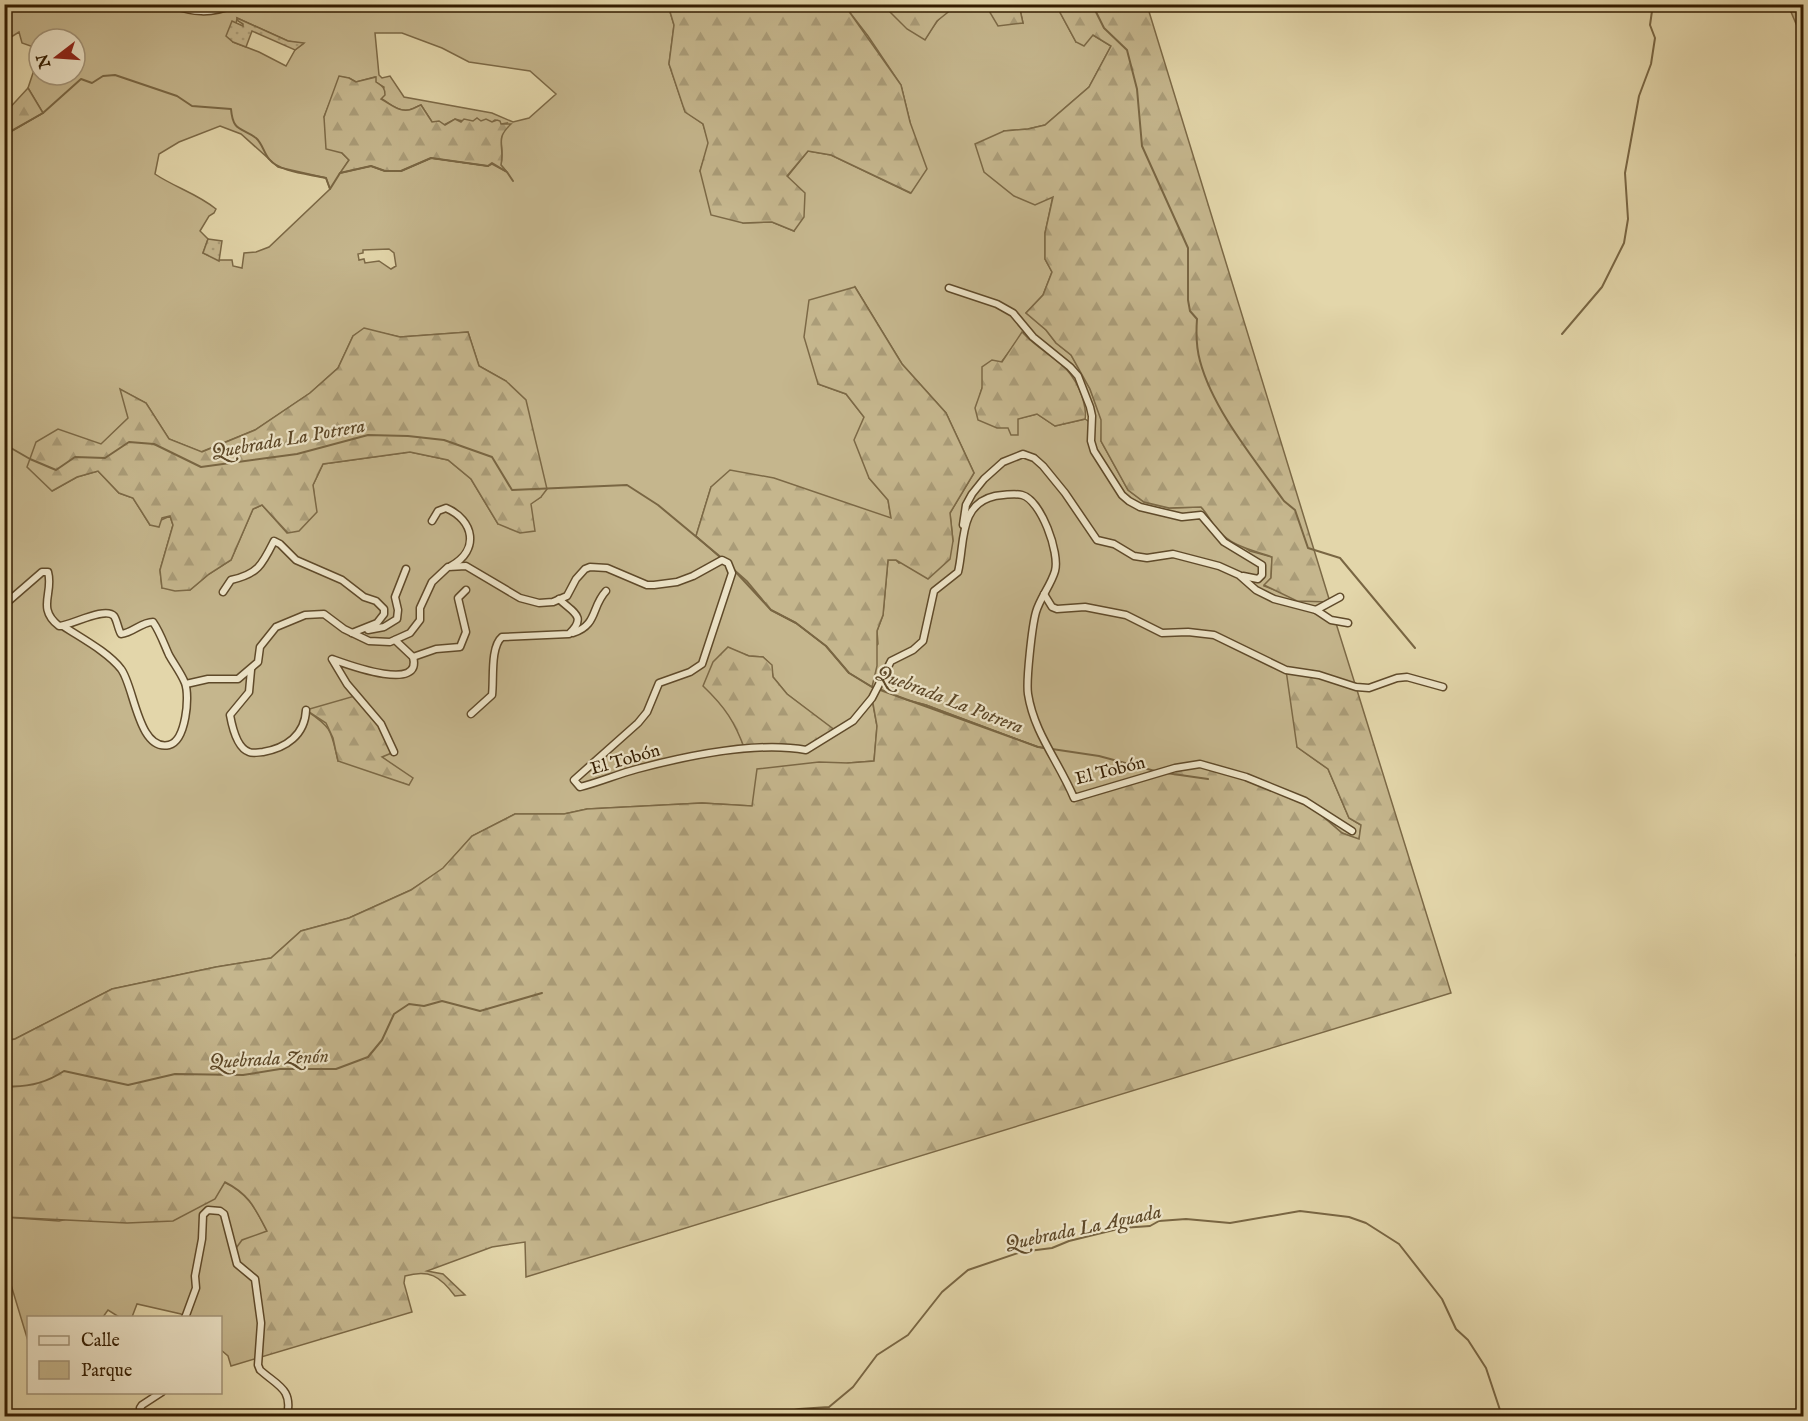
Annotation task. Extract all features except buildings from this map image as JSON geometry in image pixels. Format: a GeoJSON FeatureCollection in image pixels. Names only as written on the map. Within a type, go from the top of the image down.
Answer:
{"type":"FeatureCollection","features":[{"type":"Feature","properties":{"kind":"street"},"geometry":{"type":"LineString","coordinates":[[167,4],[213,12],[235,4]]}},
{"type":"Feature","properties":{"kind":"street"},"geometry":{"type":"LineString","coordinates":[[950,288],[997,304],[1013,313],[1032,337],[1070,367],[1078,376],[1090,407],[1091,441],[1094,451],[1122,495],[1140,507],[1182,517],[1201,515],[1224,542],[1262,565],[1262,575],[1258,579],[1239,575]]}},
{"type":"Feature","properties":{"kind":"street","name":"El Tobón"},"geometry":{"type":"LineString","coordinates":[[559,599],[567,596],[581,572],[590,567],[607,568],[646,585],[677,582],[722,560],[728,563],[732,573],[702,664],[690,672],[659,683],[647,712],[638,723],[574,780],[580,787],[635,769],[703,754],[784,746],[806,750],[852,721],[872,699],[891,662],[913,650],[923,641],[934,591],[958,572],[963,518],[966,505],[977,487],[1003,462],[1023,454],[1034,458],[1043,466],[1065,493],[1097,540],[1114,544],[1134,556],[1147,558],[1173,554],[1219,566],[1239,575],[1256,590],[1274,599],[1316,610],[1331,620],[1348,623]]}},
{"type":"Feature","properties":{"kind":"street","name":"El Tobón"},"geometry":{"type":"LineString","coordinates":[[962,532],[966,520],[977,505],[1005,494],[1023,495],[1035,504],[1044,519],[1051,540],[1056,569],[1036,613],[1028,691],[1033,718],[1042,740],[1064,774],[1074,798],[1175,768],[1200,764],[1246,777],[1305,801],[1352,831]]}},
{"type":"Feature","properties":{"kind":"street"},"geometry":{"type":"LineString","coordinates":[[186,684],[208,679],[238,679],[258,662],[260,647],[276,627],[305,615],[324,615],[369,641],[395,640],[410,633],[420,620],[420,608],[432,582],[448,567],[459,561],[467,552],[472,540],[457,512],[446,507],[438,511],[432,521]]}},
{"type":"Feature","properties":{"kind":"street"},"geometry":{"type":"LineString","coordinates":[[223,592],[231,580],[249,576],[262,564],[274,541],[296,560],[342,580],[364,597],[376,601],[384,609],[384,614],[377,623],[352,633]]}},
{"type":"Feature","properties":{"kind":"street"},"geometry":{"type":"LineString","coordinates":[[448,567],[466,566],[520,598],[539,603],[559,599],[574,611],[578,618],[577,627],[569,634]]}},
{"type":"Feature","properties":{"kind":"street"},"geometry":{"type":"LineString","coordinates":[[352,633],[384,627],[397,619],[398,610],[395,597],[406,569]]}},
{"type":"Feature","properties":{"kind":"street"},"geometry":{"type":"LineString","coordinates":[[4,605],[42,572],[48,572],[47,611],[52,620],[114,661],[123,671],[143,728],[160,745],[168,745],[180,737],[187,697],[186,684],[153,622],[143,623],[121,634],[114,616],[104,613],[63,626]]}},
{"type":"Feature","properties":{"kind":"street"},"geometry":{"type":"LineString","coordinates":[[414,657],[436,648],[460,647],[466,632],[458,598],[466,590]]}},
{"type":"Feature","properties":{"kind":"street"},"geometry":{"type":"LineString","coordinates":[[471,714],[492,695],[494,651],[497,641],[502,637],[569,634],[586,626],[596,609],[599,598],[606,591]]}},
{"type":"Feature","properties":{"kind":"street"},"geometry":{"type":"LineString","coordinates":[[1044,594],[1052,607],[1057,609],[1085,607],[1126,615],[1162,633],[1188,632],[1214,635],[1286,670],[1319,675],[1356,687],[1369,688],[1397,678],[1407,678],[1443,687]]}},
{"type":"Feature","properties":{"kind":"street"},"geometry":{"type":"LineString","coordinates":[[1316,610],[1340,597]]}},
{"type":"Feature","properties":{"kind":"street"},"geometry":{"type":"LineString","coordinates":[[394,752],[381,724],[347,684],[332,659],[368,671],[395,675],[409,672],[414,666],[414,657],[395,640]]}},
{"type":"Feature","properties":{"kind":"street"},"geometry":{"type":"LineString","coordinates":[[250,670],[249,692],[230,716],[232,728],[243,748],[248,752],[273,750],[285,745],[304,726],[306,710]]}},
{"type":"Feature","properties":{"kind":"street"},"geometry":{"type":"LineString","coordinates":[[185,1316],[196,1288],[195,1276],[202,1239],[203,1215],[208,1210],[219,1211],[224,1214],[237,1264],[255,1279],[261,1323],[258,1365],[260,1370],[286,1392],[290,1404],[287,1416]]}},
{"type":"Feature","properties":{"kind":"street"},"geometry":{"type":"LineString","coordinates":[[142,1416],[140,1411],[142,1405],[159,1394]]}},
{"type":"Feature","properties":{"kind":"green space"},"geometry":{"type":"Polygon","coordinates":[[[58,4],[668,5],[674,25],[669,64],[685,111],[703,124],[709,143],[700,171],[743,223],[772,222],[794,231],[787,177],[808,151],[831,155],[910,193],[910,122],[901,85],[868,36],[848,10],[840,5],[886,5],[885,7],[925,39],[942,15],[956,5],[981,7],[1023,23],[1019,5],[1056,5],[1076,42],[1093,35],[1111,46],[1089,87],[1045,125],[1004,131],[1053,196],[1045,233],[1045,259],[1052,272],[1043,295],[1026,313],[1071,355],[1090,389],[1102,420],[1101,441],[1128,490],[1144,502],[1169,508],[1201,507],[1218,530],[1250,551],[1272,557],[1271,578],[1264,586],[1280,592],[1330,602],[1317,610],[1335,620],[1356,687],[1297,747],[1328,769],[1349,818],[1361,825],[1359,840],[1342,833],[1305,801],[1074,798],[1047,749],[926,705],[907,700],[872,699],[877,726],[874,761],[848,763],[752,806],[702,803],[587,809],[564,814],[515,814],[472,836],[443,869],[411,890],[349,918],[301,931],[271,958],[112,989],[15,1039],[5,1041],[5,135],[43,113],[28,87],[87,87],[87,27],[27,27],[27,45],[22,43],[19,32],[5,41],[5,5],[48,5],[56,8],[58,4]],[[237,18],[233,42],[286,66],[295,50],[303,44],[288,41],[237,18]],[[375,33],[379,75],[382,78],[390,76],[404,97],[492,113],[513,122],[529,118],[556,94],[530,71],[469,62],[442,48],[402,33],[375,33]],[[340,77],[324,117],[342,153],[349,160],[341,172],[371,166],[385,171],[401,171],[431,158],[488,166],[492,163],[506,171],[501,165],[501,140],[507,123],[501,124],[495,120],[473,122],[455,119],[444,125],[432,122],[421,105],[404,110],[396,108],[381,98],[384,87],[375,82],[375,77],[356,82],[340,77]],[[220,126],[179,142],[159,154],[155,174],[216,209],[200,231],[208,239],[203,253],[219,260],[232,260],[233,266],[242,268],[244,253],[256,252],[269,247],[330,189],[326,178],[278,167],[241,134],[220,126]],[[389,249],[363,250],[363,253],[358,254],[359,260],[364,259],[365,263],[379,261],[391,269],[396,266],[394,253],[389,249]],[[855,287],[818,384],[846,394],[864,417],[869,478],[888,500],[891,518],[711,487],[696,536],[747,581],[771,610],[796,623],[826,646],[849,673],[878,644],[877,631],[883,615],[888,560],[896,560],[899,563],[953,541],[950,513],[974,473],[946,413],[902,364],[855,287]],[[364,329],[353,336],[338,368],[310,393],[255,430],[201,452],[169,439],[146,403],[121,390],[129,418],[52,491],[77,477],[98,471],[119,493],[133,498],[150,525],[170,516],[173,525],[160,570],[162,588],[190,590],[231,560],[253,509],[262,505],[287,533],[316,512],[313,485],[323,464],[410,452],[448,460],[471,479],[498,524],[541,497],[506,381],[479,366],[468,332],[400,337],[364,329]],[[1026,329],[982,388],[980,395],[1017,419],[1037,414],[1055,426],[1085,419],[1091,423],[1092,416],[1078,376],[1026,329]],[[109,614],[62,625],[123,671],[138,716],[153,739],[168,745],[183,730],[186,684],[153,622],[121,634],[109,614]],[[728,648],[722,704],[737,727],[745,750],[835,731],[787,694],[773,677],[771,665],[763,657],[749,656],[728,648]],[[307,711],[322,722],[330,732],[338,761],[395,767],[381,756],[394,752],[307,711]]]}},
{"type":"Feature","properties":{"kind":"green space"},"geometry":{"type":"Polygon","coordinates":[[[840,4],[848,10],[901,85],[910,122],[927,169],[911,193],[831,155],[808,151],[787,176],[805,193],[804,217],[794,231],[772,222],[743,223],[711,215],[700,171],[708,143],[703,124],[685,112],[669,64],[674,25],[668,5],[840,4]]]}},
{"type":"Feature","properties":{"kind":"green space"},"geometry":{"type":"Polygon","coordinates":[[[886,4],[957,5],[937,21],[925,40],[907,29],[885,7],[886,4]]]}},
{"type":"Feature","properties":{"kind":"green space"},"geometry":{"type":"Polygon","coordinates":[[[980,5],[1019,5],[1023,23],[998,26],[988,9],[980,5]]]}},
{"type":"Feature","properties":{"kind":"green space"},"geometry":{"type":"Polygon","coordinates":[[[1056,5],[1147,5],[1330,602],[1297,601],[1264,585],[1271,578],[1272,557],[1243,547],[1224,536],[1201,507],[1169,508],[1144,502],[1128,490],[1101,441],[1101,420],[1090,389],[1071,355],[1026,313],[1043,295],[1052,272],[1045,259],[1045,233],[1053,197],[1035,205],[1014,196],[984,172],[975,144],[1004,131],[1045,125],[1089,87],[1111,46],[1093,35],[1084,46],[1076,42],[1056,5]]]}},
{"type":"Feature","properties":{"kind":"green space"},"geometry":{"type":"Polygon","coordinates":[[[1788,5],[1803,5],[1803,40],[1788,5]]]}},
{"type":"Feature","properties":{"kind":"green space"},"geometry":{"type":"Polygon","coordinates":[[[237,18],[288,41],[304,43],[295,50],[252,31],[246,47],[233,42],[226,36],[232,21],[243,26],[237,18]]]}},
{"type":"Feature","properties":{"kind":"green space"},"geometry":{"type":"Polygon","coordinates":[[[339,76],[356,82],[376,77],[376,82],[384,90],[385,95],[381,99],[404,110],[421,105],[432,122],[439,121],[445,125],[455,119],[461,122],[464,119],[473,121],[477,118],[481,121],[497,120],[501,124],[511,124],[501,138],[501,165],[507,172],[492,164],[488,166],[431,158],[401,171],[385,171],[371,166],[340,173],[349,160],[342,153],[326,149],[324,117],[339,76]]]}},
{"type":"Feature","properties":{"kind":"green space"},"geometry":{"type":"Polygon","coordinates":[[[28,88],[43,113],[5,135],[5,113],[28,88]]]}},
{"type":"Feature","properties":{"kind":"green space"},"geometry":{"type":"Polygon","coordinates":[[[208,239],[222,241],[219,261],[203,253],[208,239]]]}},
{"type":"Feature","properties":{"kind":"green space"},"geometry":{"type":"Polygon","coordinates":[[[855,287],[902,364],[946,413],[974,473],[950,513],[953,541],[950,559],[928,579],[896,560],[888,560],[883,615],[877,631],[877,666],[872,687],[849,673],[826,646],[796,623],[771,610],[747,581],[696,536],[711,487],[730,470],[774,478],[891,518],[888,500],[869,478],[854,440],[864,417],[846,394],[818,384],[804,337],[809,300],[855,287]]]}},
{"type":"Feature","properties":{"kind":"green space"},"geometry":{"type":"Polygon","coordinates":[[[364,328],[400,337],[468,332],[479,366],[506,381],[526,400],[547,489],[531,504],[535,531],[520,533],[498,524],[471,479],[448,460],[410,452],[323,464],[313,485],[317,512],[299,531],[288,533],[262,505],[253,509],[231,560],[190,590],[175,591],[162,588],[160,570],[173,525],[170,516],[162,518],[159,527],[150,525],[133,498],[119,493],[98,471],[77,477],[52,491],[27,467],[36,442],[58,429],[101,444],[128,418],[120,389],[146,403],[169,439],[202,452],[255,430],[310,393],[338,368],[353,336],[364,328]]]}},
{"type":"Feature","properties":{"kind":"green space"},"geometry":{"type":"Polygon","coordinates":[[[1022,332],[1070,374],[1082,396],[1085,419],[1055,426],[1037,414],[1018,419],[1018,435],[1011,435],[1008,428],[997,428],[978,420],[975,408],[982,388],[982,367],[992,360],[1002,362],[1022,332]]]}},
{"type":"Feature","properties":{"kind":"green space"},"geometry":{"type":"Polygon","coordinates":[[[728,647],[749,656],[763,657],[772,665],[773,677],[787,694],[836,731],[806,750],[745,750],[728,715],[703,686],[713,662],[728,647]]]}},
{"type":"Feature","properties":{"kind":"green space"},"geometry":{"type":"Polygon","coordinates":[[[1286,670],[1356,687],[1451,993],[526,1277],[525,1242],[492,1247],[427,1271],[443,1274],[465,1295],[455,1296],[439,1279],[427,1274],[405,1276],[404,1283],[412,1312],[258,1358],[261,1339],[255,1279],[239,1266],[234,1251],[242,1240],[267,1231],[246,1197],[225,1182],[215,1199],[173,1221],[127,1223],[5,1217],[4,1148],[7,1147],[5,1041],[15,1039],[112,989],[271,958],[301,931],[349,918],[411,890],[443,868],[472,836],[515,814],[564,814],[587,809],[702,803],[752,806],[757,769],[819,762],[874,761],[877,726],[872,698],[877,688],[1048,749],[1074,798],[1200,764],[1305,801],[1342,833],[1359,839],[1361,825],[1349,818],[1328,769],[1297,747],[1286,670]]]}},
{"type":"Feature","properties":{"kind":"green space"},"geometry":{"type":"Polygon","coordinates":[[[358,695],[374,714],[394,752],[382,757],[413,778],[409,785],[338,761],[333,738],[326,723],[306,710],[358,695]]]}},
{"type":"Feature","properties":{"kind":"green space"},"geometry":{"type":"Polygon","coordinates":[[[224,1182],[240,1191],[255,1209],[267,1231],[255,1279],[261,1323],[258,1358],[231,1366],[228,1356],[222,1351],[222,1316],[183,1316],[137,1304],[132,1316],[117,1316],[108,1310],[104,1316],[27,1316],[27,1338],[5,1265],[4,1217],[59,1221],[224,1182]]]}},
{"type":"Feature","properties":{"kind":"waterway"},"geometry":{"type":"LineString","coordinates":[[1092,4],[1104,28],[1127,50],[1137,89],[1142,146],[1188,248],[1188,300],[1190,311],[1197,319],[1200,361],[1215,398],[1248,452],[1284,501],[1295,510],[1308,548],[1340,558],[1415,648]]}},
{"type":"Feature","properties":{"kind":"waterway"},"geometry":{"type":"LineString","coordinates":[[1562,334],[1602,287],[1624,243],[1628,219],[1625,173],[1639,96],[1651,64],[1655,38],[1650,25],[1653,4]]}},
{"type":"Feature","properties":{"kind":"waterway"},"geometry":{"type":"LineString","coordinates":[[4,135],[43,113],[81,79],[92,83],[103,76],[115,75],[177,96],[192,106],[231,109],[236,125],[256,138],[267,157],[274,163],[287,170],[326,178],[330,189],[340,173],[371,166],[385,171],[401,171],[431,158],[488,166],[492,163],[507,172],[513,181]]}},
{"type":"Feature","properties":{"kind":"waterway","name":"Quebrada La Potrera"},"geometry":{"type":"LineString","coordinates":[[4,444],[56,470],[75,457],[105,458],[129,442],[154,444],[201,467],[297,454],[368,435],[444,440],[492,457],[512,490],[627,485],[658,505],[723,559]]}},
{"type":"Feature","properties":{"kind":"waterway","name":"Quebrada La Potrera"},"geometry":{"type":"LineString","coordinates":[[733,569],[771,610],[796,623],[826,646],[849,673],[872,687],[1046,748]]}},
{"type":"Feature","properties":{"kind":"waterway","name":"Quebrada La Potrera"},"geometry":{"type":"LineString","coordinates":[[1052,749],[1099,756],[1155,771]]}},
{"type":"Feature","properties":{"kind":"waterway","name":"Quebrada La Potrera"},"geometry":{"type":"LineString","coordinates":[[1166,773],[1208,779]]}},
{"type":"Feature","properties":{"kind":"waterway","name":"Quebrada Zenón"},"geometry":{"type":"LineString","coordinates":[[4,1086],[36,1084],[64,1071],[128,1085],[175,1074],[243,1075],[280,1069],[336,1069],[368,1057],[382,1040],[394,1014],[409,1004],[424,1006],[442,1001],[480,1011],[542,993]]}},
{"type":"Feature","properties":{"kind":"waterway","name":"Quebrada La Aguada"},"geometry":{"type":"LineString","coordinates":[[766,1416],[799,1409],[829,1407],[853,1387],[877,1355],[908,1335],[942,1292],[968,1270],[1021,1252],[1052,1248],[1069,1241],[1122,1228],[1150,1226],[1159,1221],[1186,1219],[1230,1223],[1300,1211],[1349,1217],[1366,1223],[1399,1244],[1442,1299],[1456,1329],[1468,1340],[1486,1368],[1502,1416]]}}]}
